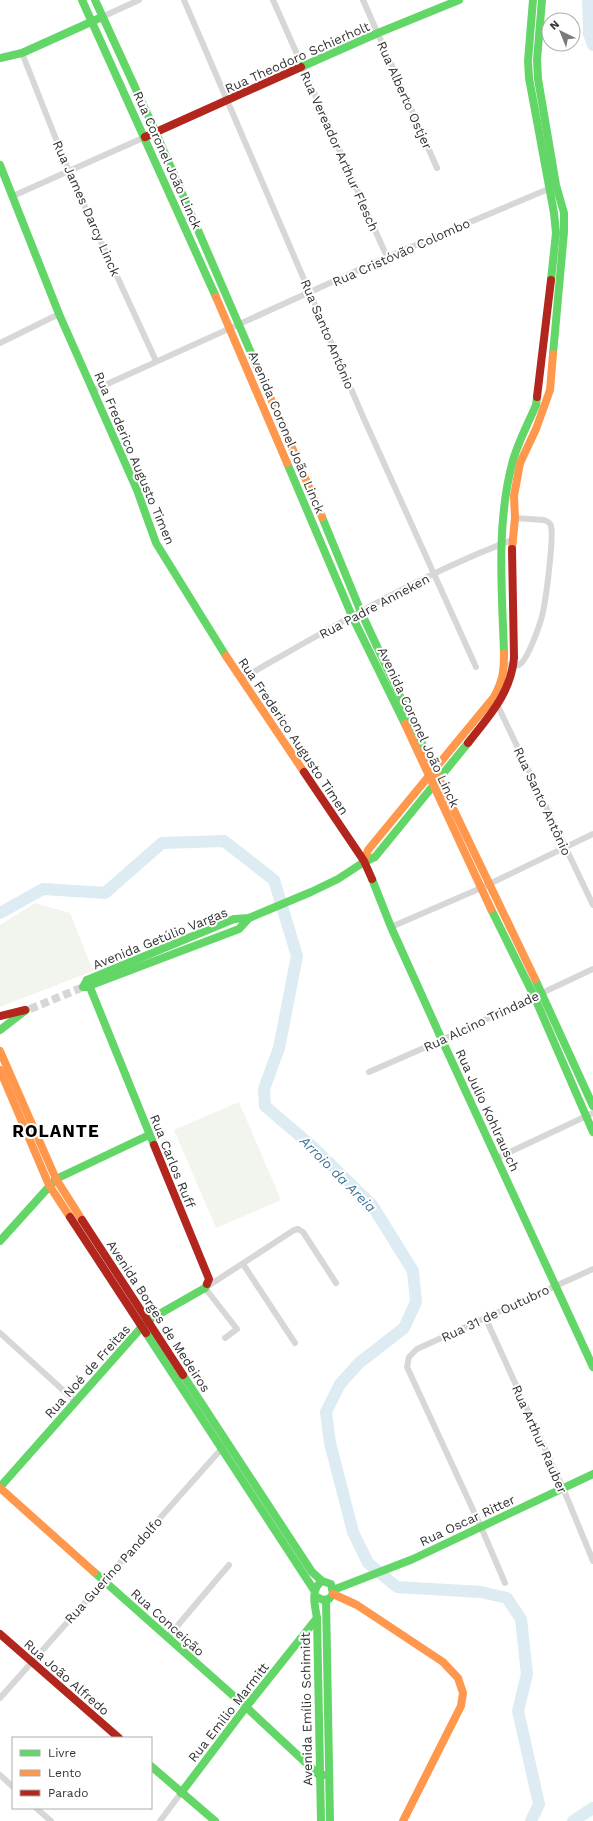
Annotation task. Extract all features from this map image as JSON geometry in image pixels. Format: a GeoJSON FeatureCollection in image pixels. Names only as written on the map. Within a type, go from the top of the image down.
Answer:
{"type":"FeatureCollection","features":[{"type":"Feature","properties":{"kind":"main road","name":"Rua Coronel João Linck"},"geometry":{"type":"LineString","coordinates":[[82,0],[234,327]]}},
{"type":"Feature","properties":{"kind":"main road","name":"Rua Coronel João Linck"},"geometry":{"type":"LineString","coordinates":[[95,0],[156,133],[234,327]]}},
{"type":"Feature","properties":{"kind":"main road","name":"Rua Theodoro Schierholt"},"geometry":{"type":"LineString","coordinates":[[145,137],[378,33],[448,3],[459,0]]}},
{"type":"Feature","properties":{"kind":"main road"},"geometry":{"type":"LineString","coordinates":[[533,0],[528,61],[553,187]]}},
{"type":"Feature","properties":{"kind":"main road"},"geometry":{"type":"LineString","coordinates":[[542,0],[537,60],[553,187]]}},
{"type":"Feature","properties":{"kind":"main road"},"geometry":{"type":"LineString","coordinates":[[0,58],[22,53],[102,17]]}},
{"type":"Feature","properties":{"kind":"main road"},"geometry":{"type":"LineString","coordinates":[[119,81],[130,78]]}},
{"type":"Feature","properties":{"kind":"main road","name":"Rua Frederico Augusto Timen"},"geometry":{"type":"LineString","coordinates":[[0,165],[59,314],[94,390],[137,490],[156,543],[241,679],[364,861]]}},
{"type":"Feature","properties":{"kind":"main road","name":"Avenida Getúlio Vargas"},"geometry":{"type":"LineString","coordinates":[[85,986],[179,952],[239,928],[249,918],[346,875],[364,861],[375,857],[436,768],[498,705],[507,689],[513,666],[512,540],[515,518],[514,496],[520,463],[536,429],[550,390],[564,232],[564,213],[553,187]]}},
{"type":"Feature","properties":{"kind":"main road","name":"Avenida Getúlio Vargas"},"geometry":{"type":"LineString","coordinates":[[401,818],[436,781],[494,697],[501,684],[504,664],[501,544],[508,483],[512,463],[536,406],[540,384],[556,233],[553,187]]}},
{"type":"Feature","properties":{"kind":"main road"},"geometry":{"type":"LineString","coordinates":[[550,296],[559,295]]}},
{"type":"Feature","properties":{"kind":"main road","name":"Avenida Coronel João Linck"},"geometry":{"type":"LineString","coordinates":[[234,327],[302,469],[430,776],[436,781],[593,1106]]}},
{"type":"Feature","properties":{"kind":"main road","name":"Avenida Coronel João Linck"},"geometry":{"type":"LineString","coordinates":[[234,327],[352,616],[436,768],[436,781]]}},
{"type":"Feature","properties":{"kind":"main road","name":"Rua Julio Kohlrausch"},"geometry":{"type":"LineString","coordinates":[[364,861],[391,927],[442,1040],[556,1284],[593,1367]]}},
{"type":"Feature","properties":{"kind":"main road","name":"Avenida Getúlio Vargas"},"geometry":{"type":"LineString","coordinates":[[85,986],[177,943],[234,919],[249,918]]}},
{"type":"Feature","properties":{"kind":"main road"},"geometry":{"type":"LineString","coordinates":[[177,943],[179,952]]}},
{"type":"Feature","properties":{"kind":"main road","name":"Rua Carlos Ruff"},"geometry":{"type":"LineString","coordinates":[[85,986],[207,1274],[209,1280],[205,1288]]}},
{"type":"Feature","properties":{"kind":"main road","name":"Avenida Coronel João Linck"},"geometry":{"type":"LineString","coordinates":[[538,994],[589,1115],[593,1132]]}},
{"type":"Feature","properties":{"kind":"main road"},"geometry":{"type":"LineString","coordinates":[[0,1016],[28,1009],[0,1030]]}},
{"type":"Feature","properties":{"kind":"main road","name":"Avenida Borges de Medeiros"},"geometry":{"type":"LineString","coordinates":[[0,1051],[56,1179],[144,1324]]}},
{"type":"Feature","properties":{"kind":"main road","name":"Avenida Borges de Medeiros"},"geometry":{"type":"LineString","coordinates":[[0,1070],[49,1185],[165,1356],[227,1443],[312,1572],[322,1581]]}},
{"type":"Feature","properties":{"kind":"main road"},"geometry":{"type":"LineString","coordinates":[[0,1240],[56,1179],[149,1135]]}},
{"type":"Feature","properties":{"kind":"main road","name":"Rua Noé de Freitas"},"geometry":{"type":"LineString","coordinates":[[0,1488],[144,1324],[205,1288]]}},
{"type":"Feature","properties":{"kind":"main road","name":"Avenida Borges de Medeiros"},"geometry":{"type":"LineString","coordinates":[[165,1356],[221,1449],[315,1593]]}},
{"type":"Feature","properties":{"kind":"main road","name":"Rua Oscar Ritter"},"geometry":{"type":"LineString","coordinates":[[332,1589],[413,1559],[593,1474]]}},
{"type":"Feature","properties":{"kind":"main road","name":"Rua Conceição"},"geometry":{"type":"LineString","coordinates":[[0,1488],[167,1638],[246,1706],[319,1775]]}},
{"type":"Feature","properties":{"kind":"main road"},"geometry":{"type":"LineString","coordinates":[[332,1589],[326,1600],[320,1600],[315,1593],[316,1584],[322,1581],[443,1662],[458,1678],[463,1693],[461,1706],[403,1821]]}},
{"type":"Feature","properties":{"kind":"main road","name":"Avenida Emílio Schimidt"},"geometry":{"type":"LineString","coordinates":[[315,1593],[317,1618],[321,1821]]}},
{"type":"Feature","properties":{"kind":"main road","name":"Avenida Emílio Schimidt"},"geometry":{"type":"LineString","coordinates":[[326,1600],[330,1821]]}},
{"type":"Feature","properties":{"kind":"main road","name":"Rua Emilio Marmitt"},"geometry":{"type":"LineString","coordinates":[[181,1793],[246,1706],[317,1618]]}},
{"type":"Feature","properties":{"kind":"main road","name":"Rua João Alfredo"},"geometry":{"type":"LineString","coordinates":[[0,1634],[118,1737]]}},
{"type":"Feature","properties":{"kind":"main road"},"geometry":{"type":"LineString","coordinates":[[318,1672],[327,1672]]}},
{"type":"Feature","properties":{"kind":"main road"},"geometry":{"type":"LineString","coordinates":[[152,1767],[215,1821]]}},
{"type":"Feature","properties":{"kind":"main road"},"geometry":{"type":"LineString","coordinates":[[319,1775],[329,1775]]}},
{"type":"Feature","properties":{"kind":"street"},"geometry":{"type":"LineString","coordinates":[[102,17],[139,0]]}},
{"type":"Feature","properties":{"kind":"street","name":"Rua Santo Antônio"},"geometry":{"type":"LineString","coordinates":[[184,0],[364,419],[476,667]]}},
{"type":"Feature","properties":{"kind":"street","name":"Rua Vereador Arthur Flesch"},"geometry":{"type":"LineString","coordinates":[[273,0],[387,257]]}},
{"type":"Feature","properties":{"kind":"street","name":"Rua Alberto Ostjer"},"geometry":{"type":"LineString","coordinates":[[363,0],[437,168]]}},
{"type":"Feature","properties":{"kind":"street","name":"Rua James Darcy Linck"},"geometry":{"type":"LineString","coordinates":[[22,53],[69,172],[156,361]]}},
{"type":"Feature","properties":{"kind":"street"},"geometry":{"type":"LineString","coordinates":[[13,196],[145,137]]}},
{"type":"Feature","properties":{"kind":"street","name":"Rua Cristóvão Colombo"},"geometry":{"type":"LineString","coordinates":[[94,390],[387,257],[553,187]]}},
{"type":"Feature","properties":{"kind":"street"},"geometry":{"type":"LineString","coordinates":[[0,343],[59,314]]}},
{"type":"Feature","properties":{"kind":"street"},"geometry":{"type":"LineString","coordinates":[[504,664],[513,666],[520,665],[526,658],[543,612],[551,528],[549,523],[544,520],[515,518]]}},
{"type":"Feature","properties":{"kind":"street","name":"Rua Padre Anneken"},"geometry":{"type":"LineString","coordinates":[[241,679],[352,616],[435,574],[512,540]]}},
{"type":"Feature","properties":{"kind":"street","name":"Rua Santo Antônio"},"geometry":{"type":"LineString","coordinates":[[494,697],[593,905]]}},
{"type":"Feature","properties":{"kind":"street"},"geometry":{"type":"LineString","coordinates":[[391,927],[593,834]]}},
{"type":"Feature","properties":{"kind":"street","name":"Rua Alcino Trindade"},"geometry":{"type":"LineString","coordinates":[[369,1072],[442,1040],[593,969]]}},
{"type":"Feature","properties":{"kind":"street"},"geometry":{"type":"LineString","coordinates":[[497,1158],[589,1115]]}},
{"type":"Feature","properties":{"kind":"street"},"geometry":{"type":"LineString","coordinates":[[224,1338],[237,1330],[205,1288],[294,1230],[298,1229],[302,1232],[336,1283]]}},
{"type":"Feature","properties":{"kind":"street"},"geometry":{"type":"LineString","coordinates":[[243,1264],[295,1343]]}},
{"type":"Feature","properties":{"kind":"street","name":"Rua 31 de Outubro"},"geometry":{"type":"LineString","coordinates":[[481,1526],[407,1366],[409,1357],[417,1349],[556,1284],[593,1269]]}},
{"type":"Feature","properties":{"kind":"street","name":"Rua Arthur Rauber"},"geometry":{"type":"LineString","coordinates":[[484,1317],[563,1488],[593,1561]]}},
{"type":"Feature","properties":{"kind":"street"},"geometry":{"type":"LineString","coordinates":[[0,1333],[75,1401]]}},
{"type":"Feature","properties":{"kind":"street","name":"Rua Guerino Pandolfo"},"geometry":{"type":"LineString","coordinates":[[0,1698],[227,1443]]}},
{"type":"Feature","properties":{"kind":"street"},"geometry":{"type":"LineString","coordinates":[[481,1526],[505,1583]]}},
{"type":"Feature","properties":{"kind":"street"},"geometry":{"type":"LineString","coordinates":[[167,1638],[229,1565]]}},
{"type":"Feature","properties":{"kind":"street"},"geometry":{"type":"LineString","coordinates":[[0,1775],[12,1786]]}},
{"type":"Feature","properties":{"kind":"street","name":"Rua Emilio Marmitt"},"geometry":{"type":"LineString","coordinates":[[160,1821],[181,1793]]}},
{"type":"Feature","properties":{"kind":"street"},"geometry":{"type":"LineString","coordinates":[[37,1809],[51,1821]]}},
{"type":"Feature","properties":{"kind":"shaded area"},"geometry":{"type":"Polygon","coordinates":[[[35,903],[70,913],[93,971],[0,1007],[0,925],[35,903]]]}},
{"type":"Feature","properties":{"kind":"shaded area"},"geometry":{"type":"Polygon","coordinates":[[[239,1102],[281,1200],[216,1228],[174,1130],[239,1102]]]}},
{"type":"Feature","properties":{"kind":"waterway"},"geometry":{"type":"LineString","coordinates":[[588,0],[589,34],[593,45]]}},
{"type":"Feature","properties":{"kind":"waterway","name":"Arroio da Areia"},"geometry":{"type":"LineString","coordinates":[[0,913],[43,889],[105,893],[162,843],[224,841],[274,880],[297,956],[279,1048],[264,1089],[265,1106],[314,1148],[372,1205],[413,1271],[416,1302],[404,1328],[359,1363],[340,1384],[326,1412],[330,1443],[353,1532],[368,1563],[397,1587],[481,1592],[507,1598],[521,1619],[527,1674],[518,1711],[539,1804],[531,1821]]}},
{"type":"Feature","properties":{"kind":"waterway"},"geometry":{"type":"LineString","coordinates":[[573,1821],[593,1808]]}},
{"type":"Feature","properties":{"kind":"tunnel"},"geometry":{"type":"LineString","coordinates":[[30,1009],[81,988]]}},
{"type":"Feature","properties":{"kind":"traffic: fast"},"geometry":{"type":"LineString","coordinates":[[82,0],[216,297]]}},
{"type":"Feature","properties":{"kind":"traffic: fast"},"geometry":{"type":"LineString","coordinates":[[95,0],[156,133],[258,369]]}},
{"type":"Feature","properties":{"kind":"traffic: fast"},"geometry":{"type":"LineString","coordinates":[[301,67],[378,33],[459,0]]}},
{"type":"Feature","properties":{"kind":"traffic: fast"},"geometry":{"type":"LineString","coordinates":[[533,0],[528,61],[529,78],[554,213],[556,233],[551,280]]}},
{"type":"Feature","properties":{"kind":"traffic: fast"},"geometry":{"type":"LineString","coordinates":[[542,0],[537,60],[538,79],[556,185],[564,213],[564,232],[553,354]]}},
{"type":"Feature","properties":{"kind":"traffic: fast"},"geometry":{"type":"LineString","coordinates":[[0,58],[22,53],[102,17]]}},
{"type":"Feature","properties":{"kind":"traffic: fast"},"geometry":{"type":"LineString","coordinates":[[0,165],[59,314],[137,490],[156,543],[226,656]]}},
{"type":"Feature","properties":{"kind":"traffic: fast"},"geometry":{"type":"LineString","coordinates":[[504,653],[501,558],[507,487],[514,457],[536,405],[537,397]]}},
{"type":"Feature","properties":{"kind":"traffic: fast"},"geometry":{"type":"LineString","coordinates":[[287,463],[352,616],[405,724]]}},
{"type":"Feature","properties":{"kind":"traffic: fast"},"geometry":{"type":"LineString","coordinates":[[322,517],[361,612],[426,752]]}},
{"type":"Feature","properties":{"kind":"traffic: fast"},"geometry":{"type":"LineString","coordinates":[[83,987],[87,980],[234,919],[249,918],[311,892],[338,879],[364,862],[375,857],[468,743]]}},
{"type":"Feature","properties":{"kind":"traffic: fast"},"geometry":{"type":"LineString","coordinates":[[372,879],[391,927],[442,1040],[593,1367]]}},
{"type":"Feature","properties":{"kind":"traffic: fast"},"geometry":{"type":"LineString","coordinates":[[491,909],[534,996],[593,1132]]}},
{"type":"Feature","properties":{"kind":"traffic: fast"},"geometry":{"type":"LineString","coordinates":[[86,987],[239,929],[249,918]]}},
{"type":"Feature","properties":{"kind":"traffic: fast"},"geometry":{"type":"LineString","coordinates":[[535,979],[593,1106]]}},
{"type":"Feature","properties":{"kind":"traffic: fast"},"geometry":{"type":"LineString","coordinates":[[87,980],[154,1145]]}},
{"type":"Feature","properties":{"kind":"traffic: fast"},"geometry":{"type":"LineString","coordinates":[[0,1030],[26,1010]]}},
{"type":"Feature","properties":{"kind":"traffic: fast"},"geometry":{"type":"LineString","coordinates":[[0,1241],[56,1179],[149,1135]]}},
{"type":"Feature","properties":{"kind":"traffic: fast"},"geometry":{"type":"LineString","coordinates":[[0,1487],[147,1321],[205,1288],[207,1284]]}},
{"type":"Feature","properties":{"kind":"traffic: fast"},"geometry":{"type":"LineString","coordinates":[[146,1333],[314,1590]]}},
{"type":"Feature","properties":{"kind":"traffic: fast"},"geometry":{"type":"LineString","coordinates":[[183,1375],[312,1572],[322,1581]]}},
{"type":"Feature","properties":{"kind":"traffic: fast"},"geometry":{"type":"LineString","coordinates":[[333,1590],[413,1559],[593,1474]]}},
{"type":"Feature","properties":{"kind":"traffic: fast"},"geometry":{"type":"LineString","coordinates":[[94,1572],[246,1707],[319,1775],[324,1775]]}},
{"type":"Feature","properties":{"kind":"traffic: fast"},"geometry":{"type":"LineString","coordinates":[[315,1596],[323,1600],[329,1599],[333,1594],[331,1584],[322,1581],[318,1584],[314,1598],[317,1618],[321,1821]]}},
{"type":"Feature","properties":{"kind":"traffic: fast"},"geometry":{"type":"LineString","coordinates":[[326,1600],[330,1821]]}},
{"type":"Feature","properties":{"kind":"traffic: fast"},"geometry":{"type":"LineString","coordinates":[[181,1793],[246,1707],[317,1618]]}},
{"type":"Feature","properties":{"kind":"traffic: fast"},"geometry":{"type":"LineString","coordinates":[[152,1767],[215,1821]]}},
{"type":"Feature","properties":{"kind":"traffic: slow"},"geometry":{"type":"LineString","coordinates":[[216,297],[287,463]]}},
{"type":"Feature","properties":{"kind":"traffic: slow"},"geometry":{"type":"LineString","coordinates":[[512,549],[515,518],[514,496],[520,463],[536,429],[550,390],[553,354]]}},
{"type":"Feature","properties":{"kind":"traffic: slow"},"geometry":{"type":"LineString","coordinates":[[258,369],[322,517]]}},
{"type":"Feature","properties":{"kind":"traffic: slow"},"geometry":{"type":"LineString","coordinates":[[364,861],[368,850],[494,697],[502,676],[504,653]]}},
{"type":"Feature","properties":{"kind":"traffic: slow"},"geometry":{"type":"LineString","coordinates":[[226,656],[304,772]]}},
{"type":"Feature","properties":{"kind":"traffic: slow"},"geometry":{"type":"LineString","coordinates":[[405,724],[491,909]]}},
{"type":"Feature","properties":{"kind":"traffic: slow"},"geometry":{"type":"LineString","coordinates":[[426,752],[535,979]]}},
{"type":"Feature","properties":{"kind":"traffic: slow"},"geometry":{"type":"LineString","coordinates":[[0,1051],[56,1179],[82,1220]]}},
{"type":"Feature","properties":{"kind":"traffic: slow"},"geometry":{"type":"LineString","coordinates":[[0,1070],[49,1185],[70,1217]]}},
{"type":"Feature","properties":{"kind":"traffic: slow"},"geometry":{"type":"LineString","coordinates":[[0,1488],[94,1572]]}},
{"type":"Feature","properties":{"kind":"traffic: slow"},"geometry":{"type":"LineString","coordinates":[[333,1594],[357,1605],[443,1662],[458,1678],[463,1693],[461,1706],[403,1821]]}},
{"type":"Feature","properties":{"kind":"traffic: jam"},"geometry":{"type":"LineString","coordinates":[[145,137],[301,67]]}},
{"type":"Feature","properties":{"kind":"traffic: jam"},"geometry":{"type":"LineString","coordinates":[[537,397],[551,280]]}},
{"type":"Feature","properties":{"kind":"traffic: jam"},"geometry":{"type":"LineString","coordinates":[[468,743],[498,704],[504,693],[512,671],[514,658],[512,549]]}},
{"type":"Feature","properties":{"kind":"traffic: jam"},"geometry":{"type":"LineString","coordinates":[[304,772],[364,861],[372,879]]}},
{"type":"Feature","properties":{"kind":"traffic: jam"},"geometry":{"type":"LineString","coordinates":[[0,1016],[25,1010]]}},
{"type":"Feature","properties":{"kind":"traffic: jam"},"geometry":{"type":"LineString","coordinates":[[154,1145],[209,1279],[207,1284]]}},
{"type":"Feature","properties":{"kind":"traffic: jam"},"geometry":{"type":"LineString","coordinates":[[70,1217],[146,1333]]}},
{"type":"Feature","properties":{"kind":"traffic: jam"},"geometry":{"type":"LineString","coordinates":[[82,1220],[183,1375]]}},
{"type":"Feature","properties":{"kind":"traffic: jam"},"geometry":{"type":"LineString","coordinates":[[0,1634],[118,1737]]}},
{"type":"Feature","properties":{"kind":"district","name":"ROLANTE"},"geometry":{"type":"Point","coordinates":[56,1131]}}]}
